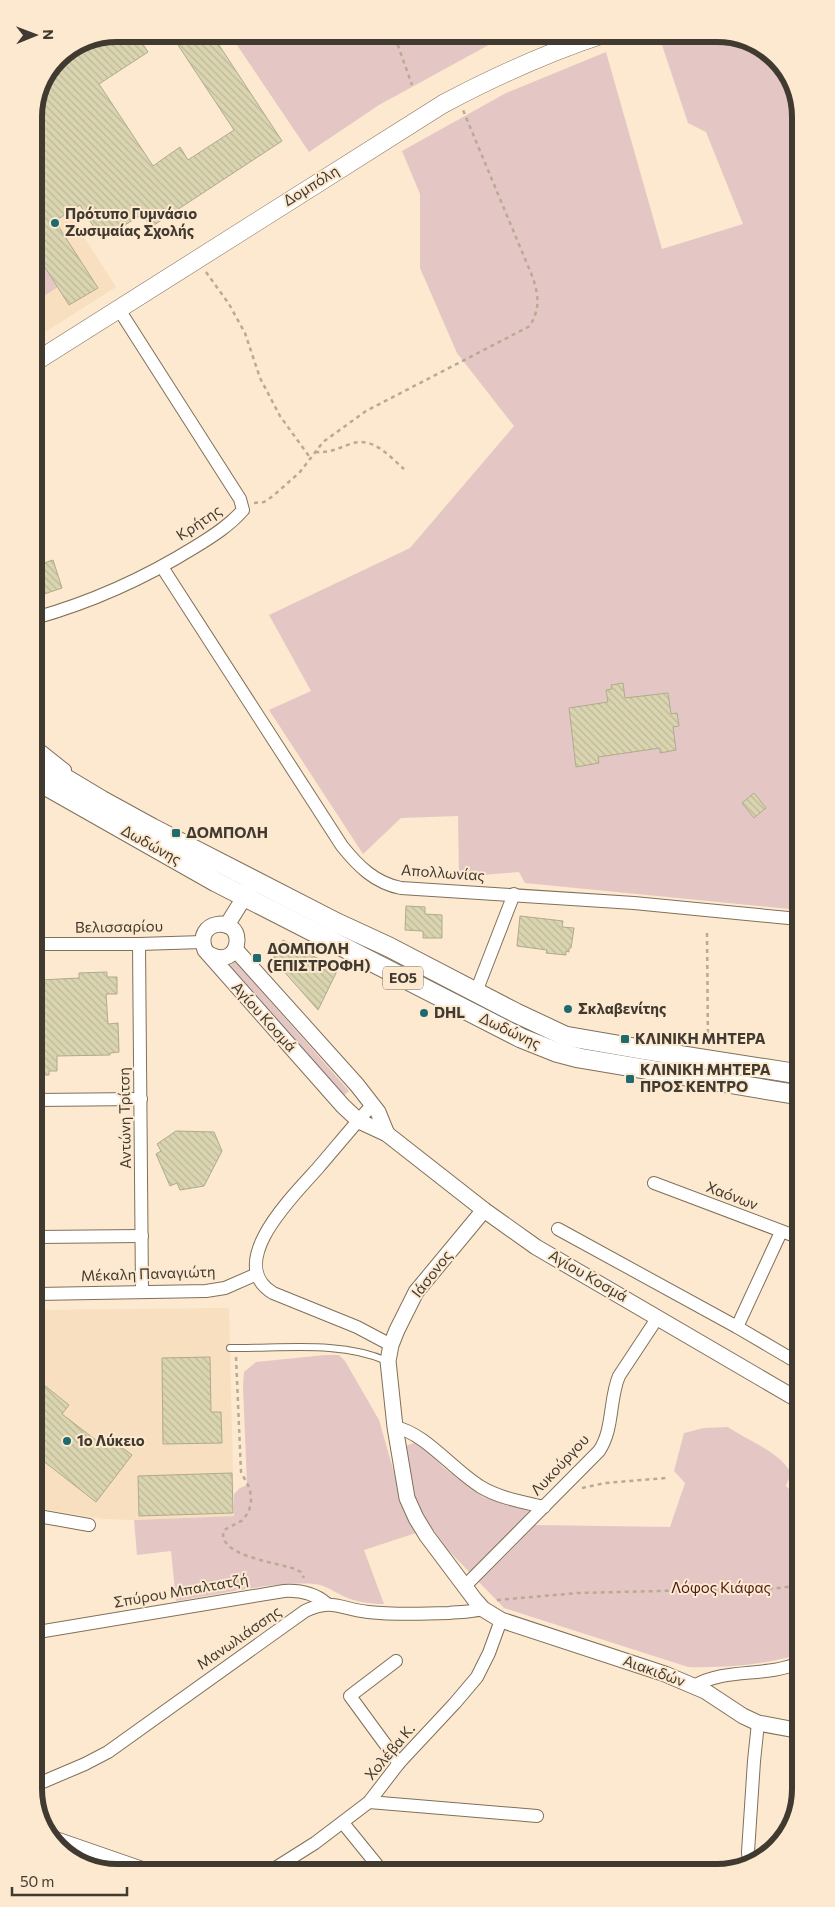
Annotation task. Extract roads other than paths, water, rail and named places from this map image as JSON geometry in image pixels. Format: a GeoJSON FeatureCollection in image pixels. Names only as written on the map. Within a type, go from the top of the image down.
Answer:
{"type":"FeatureCollection","features":[{"type":"Feature","properties":{"kind":"main road","name":"Δομπόλη"},"geometry":{"type":"LineString","coordinates":[[43,356],[197,258],[457,97],[536,60],[581,43]]}},
{"type":"Feature","properties":{"kind":"main road","name":"Δωδώνης"},"geometry":{"type":"LineString","coordinates":[[43,764],[249,889],[476,992],[534,1022],[574,1038],[792,1070]]}},
{"type":"Feature","properties":{"kind":"main road","name":"Δωδώνης"},"geometry":{"type":"LineString","coordinates":[[43,783],[249,889],[502,1028],[556,1052],[611,1064],[792,1094]]}},
{"type":"Feature","properties":{"kind":"street","name":"Κρήτης"},"geometry":{"type":"LineString","coordinates":[[43,616],[74,606],[162,566],[221,530],[243,510],[243,504],[118,308]]}},
{"type":"Feature","properties":{"kind":"street","name":"Απολλωνίας"},"geometry":{"type":"LineString","coordinates":[[162,566],[342,846],[359,865],[376,879],[390,886],[514,894],[792,918]]}},
{"type":"Feature","properties":{"kind":"street"},"geometry":{"type":"LineString","coordinates":[[43,752],[64,769],[70,782]]}},
{"type":"Feature","properties":{"kind":"street"},"geometry":{"type":"LineString","coordinates":[[227,925],[249,889]]}},
{"type":"Feature","properties":{"kind":"street"},"geometry":{"type":"LineString","coordinates":[[476,992],[514,894]]}},
{"type":"Feature","properties":{"kind":"street"},"geometry":{"type":"LineString","coordinates":[[218,924],[227,925],[233,930],[236,937],[235,949],[223,958],[211,955],[205,950],[203,942],[205,933],[210,927],[218,924]]}},
{"type":"Feature","properties":{"kind":"street","name":"Βελισσαρίου"},"geometry":{"type":"LineString","coordinates":[[43,944],[203,942]]}},
{"type":"Feature","properties":{"kind":"street","name":"Αντώνη Τρίτση"},"geometry":{"type":"LineString","coordinates":[[139,944],[142,1292]]}},
{"type":"Feature","properties":{"kind":"street","name":"Αγίου Κοσμά"},"geometry":{"type":"LineString","coordinates":[[235,949],[373,1104],[387,1134]]}},
{"type":"Feature","properties":{"kind":"street","name":"Αγίου Κοσμά"},"geometry":{"type":"LineString","coordinates":[[211,955],[343,1106],[359,1121],[387,1134],[484,1210],[536,1247],[792,1396]]}},
{"type":"Feature","properties":{"kind":"street"},"geometry":{"type":"LineString","coordinates":[[42,1100],[141,1099]]}},
{"type":"Feature","properties":{"kind":"street"},"geometry":{"type":"LineString","coordinates":[[373,1104],[272,1223],[258,1250],[257,1274],[261,1284],[273,1293],[342,1321],[391,1344]]}},
{"type":"Feature","properties":{"kind":"street","name":"Χαόνων"},"geometry":{"type":"LineString","coordinates":[[654,1183],[792,1235]]}},
{"type":"Feature","properties":{"kind":"street","name":"Ιάσονος"},"geometry":{"type":"LineString","coordinates":[[395,1427],[388,1361],[391,1344],[416,1292],[484,1210]]}},
{"type":"Feature","properties":{"kind":"street"},"geometry":{"type":"LineString","coordinates":[[558,1229],[792,1359]]}},
{"type":"Feature","properties":{"kind":"street"},"geometry":{"type":"LineString","coordinates":[[737,1327],[781,1232]]}},
{"type":"Feature","properties":{"kind":"street"},"geometry":{"type":"LineString","coordinates":[[42,1237],[142,1236]]}},
{"type":"Feature","properties":{"kind":"street","name":"Μέκαλη Παναγιώτη"},"geometry":{"type":"LineString","coordinates":[[42,1294],[217,1290],[257,1274]]}},
{"type":"Feature","properties":{"kind":"street","name":"Λυκούργου"},"geometry":{"type":"LineString","coordinates":[[464,1587],[602,1446],[615,1386],[619,1376],[658,1317]]}},
{"type":"Feature","properties":{"kind":"street"},"geometry":{"type":"LineString","coordinates":[[395,1427],[409,1430],[416,1434],[460,1473],[483,1488],[503,1496],[544,1507]]}},
{"type":"Feature","properties":{"kind":"street","name":"Αιακιδών"},"geometry":{"type":"LineString","coordinates":[[395,1427],[402,1475],[410,1505],[427,1536],[464,1587],[483,1609],[501,1620],[665,1674],[694,1686],[758,1723],[792,1729]]}},
{"type":"Feature","properties":{"kind":"street"},"geometry":{"type":"LineString","coordinates":[[42,1517],[89,1525]]}},
{"type":"Feature","properties":{"kind":"street","name":"Σπύρου Μπαλτατζή"},"geometry":{"type":"LineString","coordinates":[[42,1631],[252,1595],[290,1591],[303,1592],[315,1596],[326,1604]]}},
{"type":"Feature","properties":{"kind":"street"},"geometry":{"type":"LineString","coordinates":[[326,1604],[366,1612],[407,1614],[466,1612],[483,1609]]}},
{"type":"Feature","properties":{"kind":"street","name":"Μανωλιάσσης"},"geometry":{"type":"LineString","coordinates":[[42,1782],[108,1752],[305,1611],[317,1605],[326,1604]]}},
{"type":"Feature","properties":{"kind":"street","name":"Χολέβα Κ."},"geometry":{"type":"LineString","coordinates":[[282,1864],[315,1843],[369,1802],[399,1763],[477,1677],[489,1653],[501,1620]]}},
{"type":"Feature","properties":{"kind":"street"},"geometry":{"type":"LineString","coordinates":[[396,1661],[350,1696],[399,1763]]}},
{"type":"Feature","properties":{"kind":"street"},"geometry":{"type":"LineString","coordinates":[[694,1686],[716,1677],[775,1671],[792,1665]]}},
{"type":"Feature","properties":{"kind":"street"},"geometry":{"type":"LineString","coordinates":[[748,1858],[758,1723]]}},
{"type":"Feature","properties":{"kind":"street"},"geometry":{"type":"LineString","coordinates":[[369,1802],[538,1816]]}},
{"type":"Feature","properties":{"kind":"street"},"geometry":{"type":"LineString","coordinates":[[343,1823],[376,1864]]}},
{"type":"Feature","properties":{"kind":"street"},"geometry":{"type":"LineString","coordinates":[[62,1840],[132,1864]]}},
{"type":"Feature","properties":{"kind":"lane"},"geometry":{"type":"LineString","coordinates":[[233,1348],[338,1349],[365,1353],[388,1361]]}},
{"type":"Feature","properties":{"kind":"place","name":"Πρότυπο Γυμνάσιο Ζωσιμαίας Σχολής"},"geometry":{"type":"Point","coordinates":[55,223]}},
{"type":"Feature","properties":{"kind":"place","name":"ΔΟΜΠΟΛΗ"},"geometry":{"type":"Point","coordinates":[176,833]}},
{"type":"Feature","properties":{"kind":"place","name":"ΔΟΜΠΟΛΗ (ΕΠΙΣΤΡΟΦΗ)"},"geometry":{"type":"Point","coordinates":[257,958]}},
{"type":"Feature","properties":{"kind":"place","name":"Σκλαβενίτης"},"geometry":{"type":"Point","coordinates":[568,1009]}},
{"type":"Feature","properties":{"kind":"place","name":"DHL"},"geometry":{"type":"Point","coordinates":[424,1013]}},
{"type":"Feature","properties":{"kind":"place","name":"ΚΛΙΝΙΚΗ ΜΗΤΕΡΑ"},"geometry":{"type":"Point","coordinates":[625,1039]}},
{"type":"Feature","properties":{"kind":"place","name":"ΚΛΙΝΙΚΗ ΜΗΤΕΡΑ ΠΡΟΣ ΚΕΝΤΡΟ"},"geometry":{"type":"Point","coordinates":[630,1079]}},
{"type":"Feature","properties":{"kind":"place","name":"1ο Λύκειο"},"geometry":{"type":"Point","coordinates":[67,1441]}},
{"type":"Feature","properties":{"kind":"park label","name":"Λόφος Κιάφας"},"geometry":{"type":"Point","coordinates":[721,1588]}}]}
